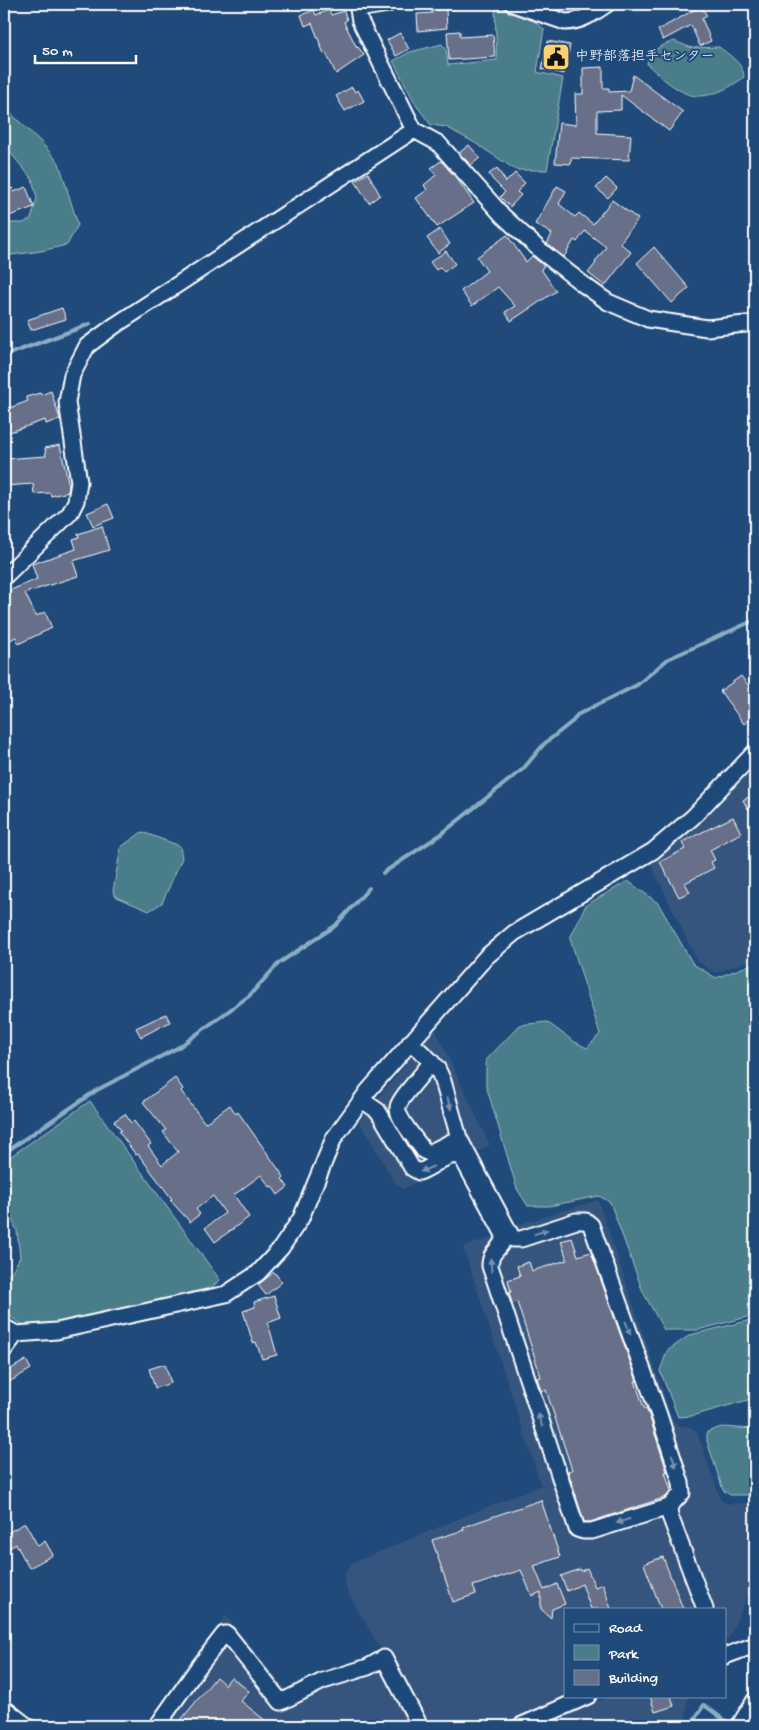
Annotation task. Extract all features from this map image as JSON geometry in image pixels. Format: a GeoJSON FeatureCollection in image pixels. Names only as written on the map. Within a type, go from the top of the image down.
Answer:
{"type":"FeatureCollection","features":[{"type":"Feature","properties":{"kind":"street"},"geometry":{"type":"LineString","coordinates":[[388,4],[358,9],[360,21],[414,130],[438,143],[502,216],[541,251],[608,302],[648,318],[707,328],[755,323]]}},
{"type":"Feature","properties":{"kind":"street"},"geometry":{"type":"LineString","coordinates":[[513,4],[565,22],[573,22],[594,14],[607,4]]}},
{"type":"Feature","properties":{"kind":"street"},"geometry":{"type":"LineString","coordinates":[[4,577],[70,513],[76,501],[79,482],[67,402],[72,375],[87,346],[114,326],[414,130]]}},
{"type":"Feature","properties":{"kind":"street"},"geometry":{"type":"LineString","coordinates":[[4,1350],[10,1330],[57,1331],[226,1294],[258,1273],[281,1248],[301,1218],[334,1138],[362,1100],[410,1042],[486,957],[514,933],[654,851],[693,817],[755,752]]}},
{"type":"Feature","properties":{"kind":"street"},"geometry":{"type":"LineString","coordinates":[[362,1100],[378,1111],[412,1168],[419,1172],[447,1158],[455,1155],[461,1156],[504,1235],[503,1242],[490,1258],[490,1266],[578,1529],[592,1531],[670,1507],[682,1493],[681,1483],[659,1415],[591,1225],[586,1221],[576,1221],[522,1239],[514,1239],[459,1138],[443,1080],[437,1068],[410,1042]]}},
{"type":"Feature","properties":{"kind":"street"},"geometry":{"type":"LineString","coordinates":[[429,1059],[429,1065],[398,1106],[399,1115],[424,1151],[429,1154],[459,1138]]}},
{"type":"Feature","properties":{"kind":"street"},"geometry":{"type":"LineString","coordinates":[[670,1507],[670,1516],[705,1608]]}},
{"type":"Feature","properties":{"kind":"street"},"geometry":{"type":"LineString","coordinates":[[157,1726],[197,1669],[224,1634],[227,1634],[282,1702],[323,1680],[368,1667],[384,1658],[420,1726]]}},
{"type":"Feature","properties":{"kind":"street"},"geometry":{"type":"LineString","coordinates":[[726,1656],[755,1645]]}},
{"type":"Feature","properties":{"kind":"street"},"geometry":{"type":"LineString","coordinates":[[520,1726],[583,1698]]}},
{"type":"Feature","properties":{"kind":"street"},"geometry":{"type":"LineString","coordinates":[[739,1726],[755,1700]]}},
{"type":"Feature","properties":{"kind":"street"},"geometry":{"type":"LineString","coordinates":[[4,1708],[27,1726]]}},
{"type":"Feature","properties":{"kind":"shaded area"},"geometry":{"type":"Polygon","coordinates":[[[755,760],[755,958],[715,973],[697,961],[650,862],[694,824],[755,760]]]}},
{"type":"Feature","properties":{"kind":"shaded area"},"geometry":{"type":"Polygon","coordinates":[[[435,1029],[490,1145],[475,1153],[514,1226],[598,1200],[672,1419],[677,1425],[691,1427],[697,1432],[721,1500],[728,1504],[751,1503],[755,1505],[755,1580],[728,1639],[726,1640],[726,1608],[564,1608],[565,1698],[504,1726],[425,1726],[346,1589],[344,1574],[354,1562],[541,1485],[463,1247],[496,1236],[457,1161],[403,1189],[394,1181],[359,1121],[435,1029]]]}},
{"type":"Feature","properties":{"kind":"shaded area"},"geometry":{"type":"Polygon","coordinates":[[[226,1616],[288,1692],[372,1656],[414,1726],[147,1726],[226,1616]]]}},
{"type":"Feature","properties":{"kind":"shaded area"},"geometry":{"type":"Polygon","coordinates":[[[606,1698],[688,1698],[686,1717],[680,1726],[540,1726],[606,1698]]]}},
{"type":"Feature","properties":{"kind":"green space"},"geometry":{"type":"Polygon","coordinates":[[[504,8],[525,16],[544,29],[537,72],[563,78],[547,170],[516,170],[475,143],[446,127],[431,125],[416,105],[393,61],[410,52],[442,44],[446,49],[448,65],[497,60],[495,11],[504,8]]]}},
{"type":"Feature","properties":{"kind":"green space"},"geometry":{"type":"Polygon","coordinates":[[[674,41],[692,48],[719,47],[738,64],[744,77],[716,93],[700,96],[685,93],[670,84],[647,64],[653,52],[661,46],[674,41]]]}},
{"type":"Feature","properties":{"kind":"green space"},"geometry":{"type":"Polygon","coordinates":[[[4,107],[41,142],[59,163],[78,225],[67,245],[4,256],[4,223],[23,223],[31,219],[37,198],[32,179],[4,145],[4,107]]]}},
{"type":"Feature","properties":{"kind":"green space"},"geometry":{"type":"Polygon","coordinates":[[[142,832],[180,846],[182,858],[162,903],[149,911],[116,897],[113,891],[121,847],[142,832]]]}},
{"type":"Feature","properties":{"kind":"green space"},"geometry":{"type":"Polygon","coordinates":[[[628,881],[658,903],[693,964],[716,978],[755,963],[755,1315],[698,1330],[664,1330],[643,1292],[610,1202],[599,1196],[549,1206],[528,1206],[517,1189],[486,1085],[486,1060],[520,1025],[547,1022],[573,1041],[587,1048],[600,1034],[570,938],[586,905],[628,881]]]}},
{"type":"Feature","properties":{"kind":"green space"},"geometry":{"type":"Polygon","coordinates":[[[90,1101],[220,1280],[211,1288],[64,1321],[25,1326],[9,1316],[4,1309],[4,1281],[20,1257],[17,1231],[4,1202],[4,1161],[90,1101]]]}},
{"type":"Feature","properties":{"kind":"green space"},"geometry":{"type":"Polygon","coordinates":[[[755,1319],[755,1398],[692,1416],[678,1417],[660,1371],[667,1351],[690,1335],[755,1319]]]}},
{"type":"Feature","properties":{"kind":"green space"},"geometry":{"type":"Polygon","coordinates":[[[721,1427],[755,1429],[755,1499],[749,1495],[730,1495],[723,1490],[707,1441],[707,1432],[721,1427]]]}},
{"type":"Feature","properties":{"kind":"building"},"geometry":{"type":"Polygon","coordinates":[[[701,6],[707,16],[702,19],[711,41],[700,46],[691,25],[663,40],[658,30],[701,6]]]}},
{"type":"Feature","properties":{"kind":"building"},"geometry":{"type":"Polygon","coordinates":[[[446,9],[447,28],[418,31],[417,14],[432,13],[432,10],[446,9]]]}},
{"type":"Feature","properties":{"kind":"building"},"geometry":{"type":"Polygon","coordinates":[[[314,10],[316,15],[329,10],[331,15],[344,11],[347,20],[344,22],[357,48],[364,55],[336,74],[326,53],[324,54],[312,23],[305,26],[301,15],[314,10]]]}},
{"type":"Feature","properties":{"kind":"building"},"geometry":{"type":"Polygon","coordinates":[[[460,31],[460,37],[493,35],[495,57],[449,60],[447,32],[460,31]]]}},
{"type":"Feature","properties":{"kind":"building"},"geometry":{"type":"Polygon","coordinates":[[[400,33],[409,49],[396,56],[387,40],[400,33]]]}},
{"type":"Feature","properties":{"kind":"building","name":"中野部落担手センター"},"geometry":{"type":"Polygon","coordinates":[[[548,41],[570,45],[564,74],[542,69],[548,41]]]}},
{"type":"Feature","properties":{"kind":"building"},"geometry":{"type":"Polygon","coordinates":[[[603,67],[603,88],[609,88],[609,92],[629,91],[633,75],[683,112],[669,131],[621,95],[621,110],[597,111],[597,133],[631,135],[629,160],[571,158],[571,164],[555,163],[559,123],[576,125],[575,94],[583,94],[583,68],[603,67]]]}},
{"type":"Feature","properties":{"kind":"building"},"geometry":{"type":"Polygon","coordinates":[[[352,87],[355,92],[358,90],[364,101],[345,111],[336,96],[352,87]]]}},
{"type":"Feature","properties":{"kind":"building"},"geometry":{"type":"Polygon","coordinates":[[[469,145],[480,158],[471,165],[459,153],[469,145]]]}},
{"type":"Feature","properties":{"kind":"building"},"geometry":{"type":"Polygon","coordinates":[[[441,161],[474,203],[437,227],[416,198],[427,190],[424,185],[436,175],[431,168],[441,161]]]}},
{"type":"Feature","properties":{"kind":"building"},"geometry":{"type":"Polygon","coordinates":[[[497,168],[506,182],[515,173],[525,183],[517,192],[521,195],[510,207],[500,197],[505,192],[489,174],[497,168]]]}},
{"type":"Feature","properties":{"kind":"building"},"geometry":{"type":"Polygon","coordinates":[[[368,173],[380,195],[369,203],[355,181],[368,173]]]}},
{"type":"Feature","properties":{"kind":"building"},"geometry":{"type":"Polygon","coordinates":[[[606,178],[617,188],[608,198],[596,188],[606,178]]]}},
{"type":"Feature","properties":{"kind":"building"},"geometry":{"type":"Polygon","coordinates":[[[557,186],[566,191],[559,204],[575,217],[579,213],[593,224],[612,200],[638,219],[620,243],[631,252],[605,286],[588,273],[606,247],[585,231],[577,242],[574,240],[564,257],[547,244],[552,234],[535,224],[557,186]]]}},
{"type":"Feature","properties":{"kind":"building"},"geometry":{"type":"Polygon","coordinates":[[[26,187],[34,207],[4,218],[4,191],[13,188],[14,192],[26,187]]]}},
{"type":"Feature","properties":{"kind":"building"},"geometry":{"type":"Polygon","coordinates":[[[440,229],[450,244],[438,253],[427,238],[440,229]]]}},
{"type":"Feature","properties":{"kind":"building"},"geometry":{"type":"Polygon","coordinates":[[[507,235],[526,262],[532,256],[544,266],[541,269],[556,291],[511,321],[505,312],[515,306],[498,287],[472,306],[461,291],[487,271],[477,257],[507,235]]]}},
{"type":"Feature","properties":{"kind":"building"},"geometry":{"type":"Polygon","coordinates":[[[654,247],[689,288],[672,303],[637,263],[654,247]]]}},
{"type":"Feature","properties":{"kind":"building"},"geometry":{"type":"Polygon","coordinates":[[[446,251],[455,264],[444,272],[440,267],[436,270],[430,262],[446,251]]]}},
{"type":"Feature","properties":{"kind":"building"},"geometry":{"type":"Polygon","coordinates":[[[62,308],[66,319],[31,330],[27,320],[62,308]]]}},
{"type":"Feature","properties":{"kind":"building"},"geometry":{"type":"Polygon","coordinates":[[[51,391],[60,419],[46,424],[45,420],[4,434],[4,410],[28,401],[26,397],[40,393],[41,395],[51,391]]]}},
{"type":"Feature","properties":{"kind":"building"},"geometry":{"type":"Polygon","coordinates":[[[60,445],[69,486],[68,492],[51,496],[50,493],[34,494],[33,484],[4,486],[4,459],[46,456],[45,448],[60,445]]]}},
{"type":"Feature","properties":{"kind":"building"},"geometry":{"type":"Polygon","coordinates":[[[108,504],[114,518],[93,526],[87,513],[108,504]]]}},
{"type":"Feature","properties":{"kind":"building"},"geometry":{"type":"Polygon","coordinates":[[[102,526],[109,550],[73,561],[78,576],[25,593],[36,616],[45,612],[52,628],[18,644],[16,637],[4,643],[4,593],[37,579],[32,564],[76,549],[73,539],[79,537],[78,534],[102,526]]]}},
{"type":"Feature","properties":{"kind":"building"},"geometry":{"type":"Polygon","coordinates":[[[741,676],[755,694],[755,715],[744,724],[720,691],[741,676]]]}},
{"type":"Feature","properties":{"kind":"building"},"geometry":{"type":"Polygon","coordinates":[[[755,794],[755,806],[748,809],[743,800],[755,794]]]}},
{"type":"Feature","properties":{"kind":"building"},"geometry":{"type":"Polygon","coordinates":[[[733,817],[741,833],[710,850],[715,860],[711,862],[714,868],[685,883],[690,892],[679,897],[660,862],[685,849],[682,842],[733,817]]]}},
{"type":"Feature","properties":{"kind":"building"},"geometry":{"type":"Polygon","coordinates":[[[166,1014],[170,1022],[141,1037],[136,1028],[166,1014]]]}},
{"type":"Feature","properties":{"kind":"building"},"geometry":{"type":"Polygon","coordinates":[[[175,1078],[183,1089],[181,1091],[205,1123],[230,1105],[236,1114],[238,1112],[284,1177],[282,1179],[288,1187],[278,1195],[261,1175],[234,1195],[249,1217],[215,1242],[205,1228],[225,1213],[213,1196],[196,1209],[200,1214],[190,1222],[170,1200],[172,1199],[138,1154],[136,1155],[119,1132],[121,1130],[114,1121],[125,1114],[131,1123],[134,1121],[151,1144],[148,1146],[162,1165],[178,1152],[163,1132],[166,1130],[143,1102],[175,1078]]]}},
{"type":"Feature","properties":{"kind":"building"},"geometry":{"type":"Polygon","coordinates":[[[572,1238],[578,1256],[591,1252],[637,1381],[635,1381],[644,1408],[646,1408],[650,1418],[671,1491],[666,1497],[590,1522],[584,1522],[568,1471],[572,1470],[546,1390],[541,1391],[537,1378],[541,1377],[517,1302],[512,1303],[508,1280],[520,1276],[517,1266],[529,1262],[532,1271],[567,1260],[561,1241],[572,1238]]]}},
{"type":"Feature","properties":{"kind":"building"},"geometry":{"type":"Polygon","coordinates":[[[274,1272],[282,1282],[266,1295],[258,1285],[274,1272]]]}},
{"type":"Feature","properties":{"kind":"building"},"geometry":{"type":"Polygon","coordinates":[[[274,1296],[281,1318],[268,1323],[277,1355],[262,1359],[256,1342],[253,1343],[243,1311],[255,1307],[254,1302],[274,1296]]]}},
{"type":"Feature","properties":{"kind":"building"},"geometry":{"type":"Polygon","coordinates":[[[26,1360],[31,1369],[4,1385],[4,1373],[26,1360]]]}},
{"type":"Feature","properties":{"kind":"building"},"geometry":{"type":"Polygon","coordinates":[[[165,1364],[171,1383],[155,1388],[149,1369],[165,1364]]]}},
{"type":"Feature","properties":{"kind":"building"},"geometry":{"type":"Polygon","coordinates":[[[541,1500],[560,1557],[534,1566],[544,1590],[557,1584],[565,1604],[552,1609],[551,1618],[541,1609],[541,1592],[532,1596],[521,1570],[473,1586],[476,1594],[453,1602],[432,1540],[464,1530],[463,1527],[541,1500]]]}},
{"type":"Feature","properties":{"kind":"building"},"geometry":{"type":"Polygon","coordinates":[[[25,1523],[38,1546],[45,1541],[53,1555],[29,1568],[16,1544],[8,1549],[4,1540],[4,1535],[25,1523]]]}},
{"type":"Feature","properties":{"kind":"building"},"geometry":{"type":"Polygon","coordinates":[[[663,1557],[683,1608],[661,1608],[644,1564],[663,1557]]]}},
{"type":"Feature","properties":{"kind":"building"},"geometry":{"type":"Polygon","coordinates":[[[587,1568],[595,1587],[603,1584],[611,1608],[591,1608],[582,1584],[567,1591],[561,1576],[580,1569],[581,1571],[587,1568]]]}},
{"type":"Feature","properties":{"kind":"building"},"geometry":{"type":"Polygon","coordinates":[[[216,1677],[225,1685],[231,1677],[249,1691],[241,1701],[272,1726],[176,1726],[216,1677]]]}},
{"type":"Feature","properties":{"kind":"building"},"geometry":{"type":"Polygon","coordinates":[[[651,1698],[672,1698],[674,1706],[655,1712],[651,1698]]]}},
{"type":"Feature","properties":{"kind":"waterway"},"geometry":{"type":"LineString","coordinates":[[4,357],[90,324]]}},
{"type":"Feature","properties":{"kind":"waterway"},"geometry":{"type":"LineString","coordinates":[[383,873],[440,835],[523,769],[544,744],[573,721],[577,715],[637,685],[668,659],[755,620]]}},
{"type":"Feature","properties":{"kind":"waterway"},"geometry":{"type":"LineString","coordinates":[[4,1153],[97,1090],[179,1047],[249,996],[279,963],[335,926],[369,888]]}},
{"type":"Feature","properties":{"kind":"waterway"},"geometry":{"type":"LineString","coordinates":[[690,1726],[704,1705],[727,1722]]}},
{"type":"Feature","properties":{"kind":"place","name":"中野部落担手センター"},"geometry":{"type":"Point","coordinates":[556,57]}}]}
